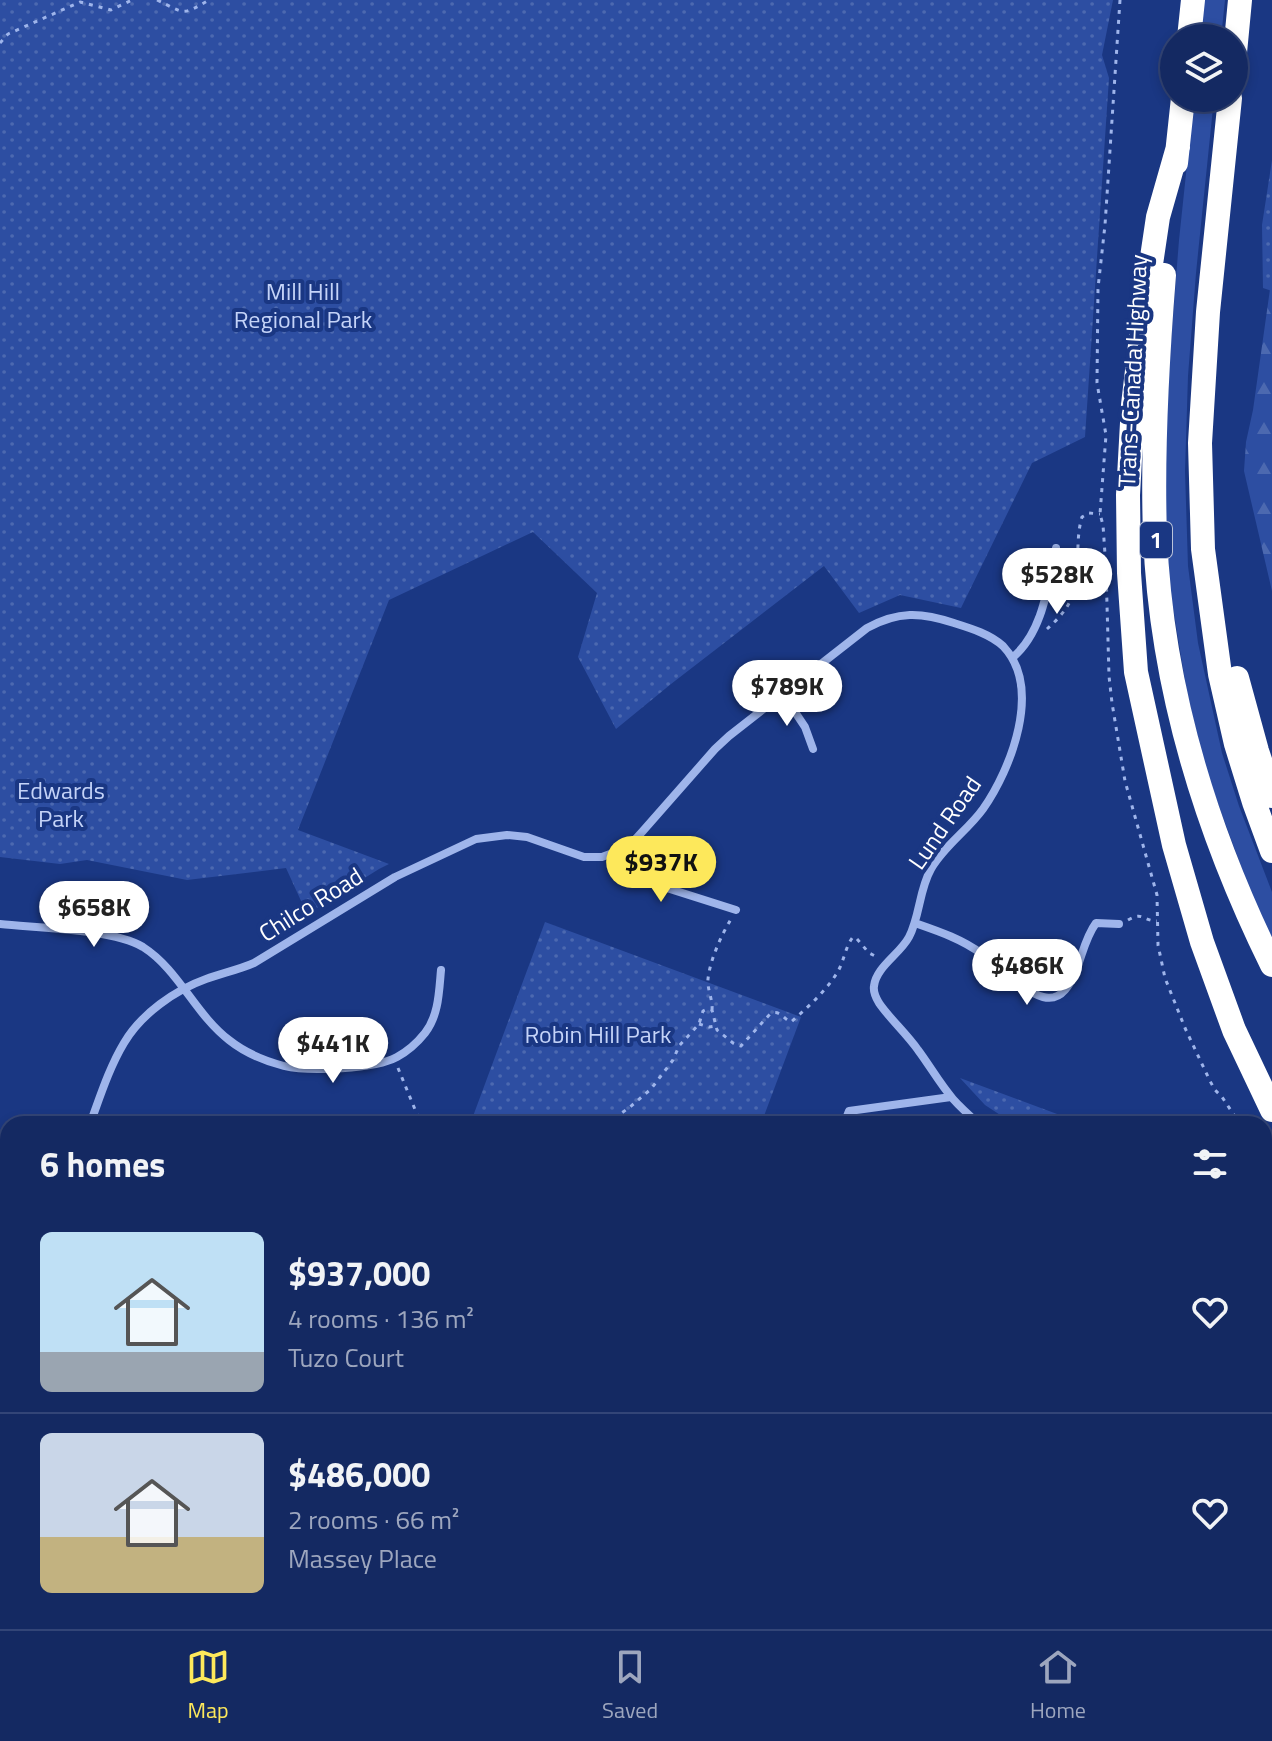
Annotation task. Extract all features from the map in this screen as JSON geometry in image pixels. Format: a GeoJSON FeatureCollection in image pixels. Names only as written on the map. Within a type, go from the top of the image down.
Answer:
{"type":"FeatureCollection","features":[{"type":"Feature","properties":{"kind":"highway"},"geometry":{"type":"LineString","coordinates":[[1190,24],[1193,0]]}},
{"type":"Feature","properties":{"kind":"highway"},"geometry":{"type":"LineString","coordinates":[[1238,24],[1240,0]]}},
{"type":"Feature","properties":{"kind":"highway","name":"Trans-Canada Highway"},"geometry":{"type":"LineString","coordinates":[[1182,112],[1159,342],[1154,431],[1155,537],[1161,609],[1171,672],[1199,787],[1241,901],[1272,965]]}},
{"type":"Feature","properties":{"kind":"highway","name":"1"},"geometry":{"type":"LineString","coordinates":[[1229,112],[1208,312],[1200,443],[1203,549],[1220,674],[1236,744],[1272,851]]}},
{"type":"Feature","properties":{"kind":"highway"},"geometry":{"type":"LineString","coordinates":[[1178,147],[1158,217],[1133,405],[1128,495],[1129,573],[1136,672],[1174,845],[1202,942],[1234,1030],[1272,1110]]}},
{"type":"Feature","properties":{"kind":"highway"},"geometry":{"type":"LineString","coordinates":[[1200,443],[1222,601],[1237,680],[1272,796]]}},
{"type":"Feature","properties":{"kind":"street"},"geometry":{"type":"LineString","coordinates":[[736,910],[651,883],[639,876],[618,851],[631,844],[715,749],[867,628],[879,622],[896,617],[927,615],[988,636],[1012,658],[1020,652],[1044,603],[1056,548]]}},
{"type":"Feature","properties":{"kind":"street","name":"Lund Road"},"geometry":{"type":"LineString","coordinates":[[971,1116],[951,1097],[880,1003],[874,992],[874,983],[902,948],[915,923],[924,884],[932,867],[981,811],[999,780],[1017,731],[1021,707],[1022,685],[1012,658]]}},
{"type":"Feature","properties":{"kind":"street"},"geometry":{"type":"LineString","coordinates":[[783,694],[805,727],[813,749]]}},
{"type":"Feature","properties":{"kind":"street","name":"Chilco Road"},"geometry":{"type":"LineString","coordinates":[[93,1116],[125,1041],[149,1012],[205,979],[254,963],[395,877],[476,839],[490,836],[527,837],[584,857],[602,857],[618,851]]}},
{"type":"Feature","properties":{"kind":"street"},"geometry":{"type":"LineString","coordinates":[[915,923],[970,946],[1029,990],[1050,998],[1062,993],[1068,986],[1087,935],[1096,923],[1119,924]]}},
{"type":"Feature","properties":{"kind":"street"},"geometry":{"type":"LineString","coordinates":[[0,924],[101,934],[123,938],[143,947],[164,964],[210,1023],[230,1041],[284,1066],[318,1070],[395,1059],[413,1047],[427,1031],[437,1009],[441,970]]}},
{"type":"Feature","properties":{"kind":"street"},"geometry":{"type":"LineString","coordinates":[[847,1116],[849,1111],[951,1097]]}},
{"type":"Feature","properties":{"kind":"path"},"geometry":{"type":"LineString","coordinates":[[0,43],[8,34],[80,2],[111,10],[132,0]]}},
{"type":"Feature","properties":{"kind":"path"},"geometry":{"type":"LineString","coordinates":[[157,0],[177,11],[190,11],[209,0]]}},
{"type":"Feature","properties":{"kind":"path"},"geometry":{"type":"LineString","coordinates":[[1032,631],[1044,631],[1070,602],[1080,523],[1085,514],[1100,514]]}},
{"type":"Feature","properties":{"kind":"path"},"geometry":{"type":"LineString","coordinates":[[736,910],[721,936],[708,981],[715,1026],[724,1037],[741,1046],[774,1012],[791,1022],[820,995],[837,973],[853,937],[886,965]]}},
{"type":"Feature","properties":{"kind":"path"},"geometry":{"type":"LineString","coordinates":[[1119,924],[1138,915],[1157,921]]}},
{"type":"Feature","properties":{"kind":"path"},"geometry":{"type":"LineString","coordinates":[[616,1116],[651,1089],[673,1060],[679,1046],[699,1024],[703,1011],[712,1010]]}},
{"type":"Feature","properties":{"kind":"path"},"geometry":{"type":"LineString","coordinates":[[699,1024],[715,1026]]}},
{"type":"Feature","properties":{"kind":"path"},"geometry":{"type":"LineString","coordinates":[[397,1065],[418,1116]]}},
{"type":"Feature","properties":{"kind":"green space","name":"Mill Hill Regional Park"},"geometry":{"type":"Polygon","coordinates":[[[0,0],[1113,0],[1102,55],[1109,78],[1085,437],[1032,463],[961,608],[900,595],[859,613],[824,566],[616,729],[578,657],[597,593],[533,532],[389,600],[298,830],[389,864],[307,914],[286,868],[187,880],[87,860],[60,864],[0,857],[0,0]]]}},
{"type":"Feature","properties":{"kind":"green space"},"geometry":{"type":"Polygon","coordinates":[[[1204,0],[1225,0],[1222,24],[1201,24],[1204,0]]]}},
{"type":"Feature","properties":{"kind":"green space"},"geometry":{"type":"Polygon","coordinates":[[[1193,112],[1213,112],[1188,376],[1185,471],[1188,566],[1198,643],[1222,753],[1272,892],[1272,940],[1256,907],[1207,774],[1187,693],[1169,583],[1164,459],[1179,240],[1193,112]]]}},
{"type":"Feature","properties":{"kind":"green space"},"geometry":{"type":"Polygon","coordinates":[[[1272,160],[1272,291],[1263,288],[1262,225],[1272,160]]]}},
{"type":"Feature","properties":{"kind":"green space"},"geometry":{"type":"Polygon","coordinates":[[[1272,275],[1272,591],[1244,471],[1272,275]]]}},
{"type":"Feature","properties":{"kind":"green space","name":"Robin Hill Park"},"geometry":{"type":"Polygon","coordinates":[[[545,922],[801,1017],[764,1116],[473,1116],[545,922]]]}},
{"type":"Feature","properties":{"kind":"green space"},"geometry":{"type":"Polygon","coordinates":[[[960,1078],[1062,1116],[1002,1116],[985,1105],[960,1078]]]}},
{"type":"Feature","properties":{"kind":"park label","name":"Edwards Park"},"geometry":{"type":"Point","coordinates":[61,805]}}]}
